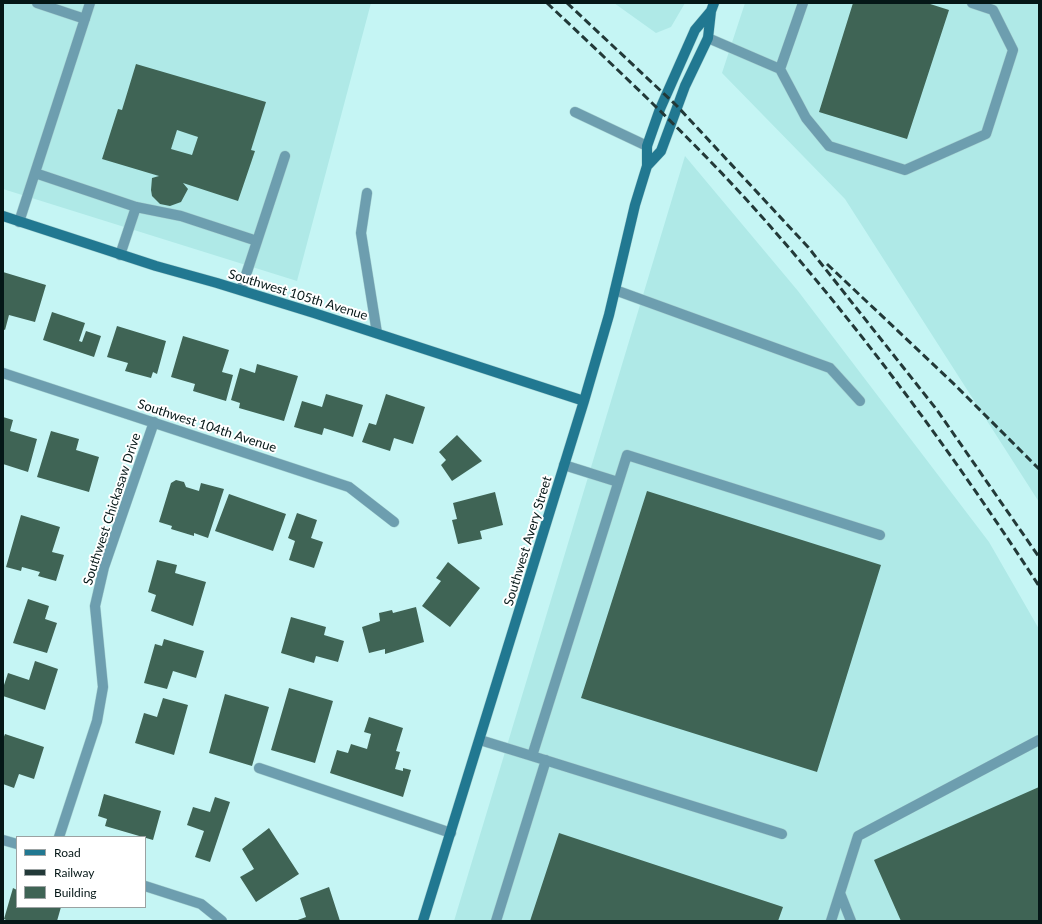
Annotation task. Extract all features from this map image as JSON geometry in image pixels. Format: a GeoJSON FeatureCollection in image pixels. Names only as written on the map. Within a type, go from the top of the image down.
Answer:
{"type":"FeatureCollection","features":[{"type":"Feature","properties":{"kind":"main road","name":"Southwest Avery Street"},"geometry":{"type":"LineString","coordinates":[[647,166],[661,151],[685,86],[708,38],[713,7]]}},
{"type":"Feature","properties":{"kind":"main road","name":"Southwest Avery Street"},"geometry":{"type":"LineString","coordinates":[[424,921],[584,401],[615,290],[633,213],[647,166],[647,146],[660,109],[695,30],[713,7]]}},
{"type":"Feature","properties":{"kind":"main road","name":"Southwest 105th Avenue"},"geometry":{"type":"LineString","coordinates":[[3,216],[120,255],[241,290],[377,333],[584,401]]}},
{"type":"Feature","properties":{"kind":"street"},"geometry":{"type":"LineString","coordinates":[[37,3],[85,19]]}},
{"type":"Feature","properties":{"kind":"street"},"geometry":{"type":"LineString","coordinates":[[19,222],[90,3]]}},
{"type":"Feature","properties":{"kind":"street"},"geometry":{"type":"LineString","coordinates":[[780,69],[803,3]]}},
{"type":"Feature","properties":{"kind":"street"},"geometry":{"type":"LineString","coordinates":[[708,38],[780,69],[806,118],[829,146],[905,170],[986,134],[1013,50],[993,10],[972,3]]}},
{"type":"Feature","properties":{"kind":"street"},"geometry":{"type":"LineString","coordinates":[[575,112],[647,146]]}},
{"type":"Feature","properties":{"kind":"street"},"geometry":{"type":"LineString","coordinates":[[241,290],[285,156]]}},
{"type":"Feature","properties":{"kind":"street"},"geometry":{"type":"LineString","coordinates":[[35,173],[136,207],[181,216],[257,241]]}},
{"type":"Feature","properties":{"kind":"street"},"geometry":{"type":"LineString","coordinates":[[367,193],[361,233],[377,333]]}},
{"type":"Feature","properties":{"kind":"street"},"geometry":{"type":"LineString","coordinates":[[120,255],[136,207]]}},
{"type":"Feature","properties":{"kind":"street"},"geometry":{"type":"LineString","coordinates":[[615,290],[830,368],[860,401]]}},
{"type":"Feature","properties":{"kind":"street","name":"Southwest 104th Avenue"},"geometry":{"type":"LineString","coordinates":[[3,373],[349,487],[394,522]]}},
{"type":"Feature","properties":{"kind":"street","name":"Southwest Chickasaw Drive"},"geometry":{"type":"LineString","coordinates":[[59,836],[97,721],[103,687],[95,606],[104,567],[154,422]]}},
{"type":"Feature","properties":{"kind":"street"},"geometry":{"type":"LineString","coordinates":[[532,756],[626,455],[880,534]]}},
{"type":"Feature","properties":{"kind":"street"},"geometry":{"type":"LineString","coordinates":[[564,465],[618,482]]}},
{"type":"Feature","properties":{"kind":"street"},"geometry":{"type":"LineString","coordinates":[[480,740],[782,834]]}},
{"type":"Feature","properties":{"kind":"street"},"geometry":{"type":"LineString","coordinates":[[831,921],[858,836],[1039,740]]}},
{"type":"Feature","properties":{"kind":"street"},"geometry":{"type":"LineString","coordinates":[[496,921],[546,760]]}},
{"type":"Feature","properties":{"kind":"street"},"geometry":{"type":"LineString","coordinates":[[259,768],[451,833]]}},
{"type":"Feature","properties":{"kind":"street"},"geometry":{"type":"LineString","coordinates":[[3,840],[16,844]]}},
{"type":"Feature","properties":{"kind":"street"},"geometry":{"type":"LineString","coordinates":[[146,886],[201,904],[222,921]]}},
{"type":"Feature","properties":{"kind":"street"},"geometry":{"type":"LineString","coordinates":[[840,893],[852,921]]}},
{"type":"Feature","properties":{"kind":"shaded area"},"geometry":{"type":"Polygon","coordinates":[[[3,3],[371,3],[297,281],[3,189],[3,3]]]}},
{"type":"Feature","properties":{"kind":"shaded area"},"geometry":{"type":"Polygon","coordinates":[[[614,3],[685,3],[671,27],[656,33],[614,3]]]}},
{"type":"Feature","properties":{"kind":"shaded area"},"geometry":{"type":"Polygon","coordinates":[[[745,3],[1039,3],[1039,502],[845,199],[722,73],[745,3]]]}},
{"type":"Feature","properties":{"kind":"shaded area"},"geometry":{"type":"Polygon","coordinates":[[[685,156],[798,291],[989,542],[1039,629],[1039,921],[454,921],[685,156]]]}},
{"type":"Feature","properties":{"kind":"building"},"geometry":{"type":"Polygon","coordinates":[[[853,3],[927,3],[949,10],[907,139],[819,112],[853,3]]]}},
{"type":"Feature","properties":{"kind":"building"},"geometry":{"type":"Polygon","coordinates":[[[136,64],[266,102],[251,150],[255,151],[238,201],[183,183],[188,189],[181,202],[170,206],[160,204],[152,196],[151,190],[152,178],[159,176],[102,159],[118,109],[122,110],[136,64]],[[177,130],[171,149],[192,155],[198,137],[177,130]]]}},
{"type":"Feature","properties":{"kind":"building"},"geometry":{"type":"Polygon","coordinates":[[[3,272],[46,285],[35,322],[9,315],[5,330],[3,329],[3,272]]]}},
{"type":"Feature","properties":{"kind":"building"},"geometry":{"type":"Polygon","coordinates":[[[52,312],[85,323],[79,341],[82,342],[86,331],[101,336],[94,357],[43,340],[52,312]]]}},
{"type":"Feature","properties":{"kind":"building"},"geometry":{"type":"Polygon","coordinates":[[[117,326],[166,341],[157,374],[153,372],[151,378],[125,371],[128,363],[107,357],[117,326]]]}},
{"type":"Feature","properties":{"kind":"building"},"geometry":{"type":"Polygon","coordinates":[[[183,336],[229,350],[222,372],[233,375],[226,401],[193,391],[195,384],[171,377],[183,336]]]}},
{"type":"Feature","properties":{"kind":"building"},"geometry":{"type":"Polygon","coordinates":[[[257,364],[298,376],[284,421],[239,408],[240,403],[231,400],[240,368],[255,373],[257,364]]]}},
{"type":"Feature","properties":{"kind":"building"},"geometry":{"type":"Polygon","coordinates":[[[326,394],[363,405],[353,437],[324,428],[322,435],[294,427],[302,401],[322,407],[326,394]]]}},
{"type":"Feature","properties":{"kind":"building"},"geometry":{"type":"Polygon","coordinates":[[[386,394],[425,407],[413,444],[394,438],[390,451],[362,442],[369,423],[376,425],[386,394]]]}},
{"type":"Feature","properties":{"kind":"building"},"geometry":{"type":"Polygon","coordinates":[[[3,417],[13,420],[10,431],[37,439],[28,472],[3,464],[3,417]]]}},
{"type":"Feature","properties":{"kind":"building"},"geometry":{"type":"Polygon","coordinates":[[[51,431],[79,439],[76,450],[99,457],[89,492],[37,477],[51,431]]]}},
{"type":"Feature","properties":{"kind":"building"},"geometry":{"type":"Polygon","coordinates":[[[457,435],[482,461],[452,481],[441,465],[446,460],[439,452],[457,435]]]}},
{"type":"Feature","properties":{"kind":"building"},"geometry":{"type":"Polygon","coordinates":[[[176,480],[184,482],[186,487],[199,491],[201,483],[224,489],[208,538],[194,533],[194,536],[171,529],[172,526],[159,522],[171,483],[176,480]]]}},
{"type":"Feature","properties":{"kind":"building"},"geometry":{"type":"Polygon","coordinates":[[[647,491],[881,565],[817,772],[581,698],[647,491]]]}},
{"type":"Feature","properties":{"kind":"building"},"geometry":{"type":"Polygon","coordinates":[[[495,492],[503,525],[480,531],[482,539],[458,544],[452,520],[457,519],[453,503],[495,492]]]}},
{"type":"Feature","properties":{"kind":"building"},"geometry":{"type":"Polygon","coordinates":[[[229,494],[286,514],[273,551],[215,531],[229,494]]]}},
{"type":"Feature","properties":{"kind":"building"},"geometry":{"type":"Polygon","coordinates":[[[297,513],[317,520],[311,538],[323,542],[314,568],[289,560],[295,541],[288,538],[297,513]]]}},
{"type":"Feature","properties":{"kind":"building"},"geometry":{"type":"Polygon","coordinates":[[[21,515],[60,527],[52,552],[64,555],[56,581],[38,576],[40,572],[22,567],[21,571],[6,567],[21,515]]]}},
{"type":"Feature","properties":{"kind":"building"},"geometry":{"type":"Polygon","coordinates":[[[157,560],[177,565],[175,573],[206,582],[193,626],[151,611],[156,595],[148,592],[157,560]]]}},
{"type":"Feature","properties":{"kind":"building"},"geometry":{"type":"Polygon","coordinates":[[[448,562],[480,588],[450,627],[422,606],[441,581],[436,578],[448,562]]]}},
{"type":"Feature","properties":{"kind":"building"},"geometry":{"type":"Polygon","coordinates":[[[28,599],[49,606],[45,619],[57,623],[47,653],[13,643],[28,599]]]}},
{"type":"Feature","properties":{"kind":"building"},"geometry":{"type":"Polygon","coordinates":[[[416,607],[424,642],[385,654],[385,649],[369,653],[362,627],[380,621],[379,613],[392,610],[393,613],[416,607]]]}},
{"type":"Feature","properties":{"kind":"building"},"geometry":{"type":"Polygon","coordinates":[[[291,617],[326,627],[324,635],[344,641],[338,662],[316,656],[314,663],[281,653],[291,617]]]}},
{"type":"Feature","properties":{"kind":"building"},"geometry":{"type":"Polygon","coordinates":[[[164,639],[204,651],[196,678],[173,671],[167,689],[144,683],[155,644],[162,646],[164,639]]]}},
{"type":"Feature","properties":{"kind":"building"},"geometry":{"type":"Polygon","coordinates":[[[35,661],[58,669],[45,710],[3,696],[3,688],[8,673],[29,680],[35,661]]]}},
{"type":"Feature","properties":{"kind":"building"},"geometry":{"type":"Polygon","coordinates":[[[289,688],[333,701],[315,763],[271,750],[289,688]]]}},
{"type":"Feature","properties":{"kind":"building"},"geometry":{"type":"Polygon","coordinates":[[[225,694],[269,707],[252,766],[209,753],[225,694]]]}},
{"type":"Feature","properties":{"kind":"building"},"geometry":{"type":"Polygon","coordinates":[[[163,698],[188,705],[174,755],[135,743],[144,713],[157,717],[163,698]]]}},
{"type":"Feature","properties":{"kind":"building"},"geometry":{"type":"Polygon","coordinates":[[[369,717],[403,728],[396,751],[400,752],[395,769],[403,771],[403,768],[411,770],[403,797],[330,773],[337,750],[348,753],[351,744],[367,749],[371,734],[364,732],[369,717]]]}},
{"type":"Feature","properties":{"kind":"building"},"geometry":{"type":"Polygon","coordinates":[[[5,734],[44,747],[34,779],[19,774],[14,788],[3,784],[3,739],[5,734]]]}},
{"type":"Feature","properties":{"kind":"building"},"geometry":{"type":"Polygon","coordinates":[[[1039,787],[1039,921],[901,921],[874,860],[1039,787]]]}},
{"type":"Feature","properties":{"kind":"building"},"geometry":{"type":"Polygon","coordinates":[[[104,794],[161,811],[153,840],[146,838],[146,836],[139,836],[105,826],[107,819],[98,816],[104,794]]]}},
{"type":"Feature","properties":{"kind":"building"},"geometry":{"type":"Polygon","coordinates":[[[215,797],[230,802],[210,862],[195,857],[204,831],[187,825],[193,807],[210,812],[215,797]]]}},
{"type":"Feature","properties":{"kind":"building"},"geometry":{"type":"Polygon","coordinates":[[[269,828],[299,874],[256,902],[240,877],[254,869],[242,849],[269,828]]]}},
{"type":"Feature","properties":{"kind":"building"},"geometry":{"type":"Polygon","coordinates":[[[559,833],[783,907],[778,921],[530,921],[559,833]]]}},
{"type":"Feature","properties":{"kind":"building"},"geometry":{"type":"Polygon","coordinates":[[[329,887],[340,921],[295,921],[306,917],[300,898],[329,887]]]}},
{"type":"Feature","properties":{"kind":"building"},"geometry":{"type":"Polygon","coordinates":[[[13,888],[16,890],[16,908],[61,908],[57,921],[8,921],[4,919],[13,888]]]}},
{"type":"Feature","properties":{"kind":"railway"},"geometry":{"type":"LineString","coordinates":[[547,3],[633,84],[717,168],[807,269],[911,401],[976,492],[1039,586]]}},
{"type":"Feature","properties":{"kind":"railway"},"geometry":{"type":"LineString","coordinates":[[567,3],[677,106],[808,247],[937,410],[1039,557]]}},
{"type":"Feature","properties":{"kind":"railway"},"geometry":{"type":"LineString","coordinates":[[827,264],[955,385],[1039,469]]}}]}
